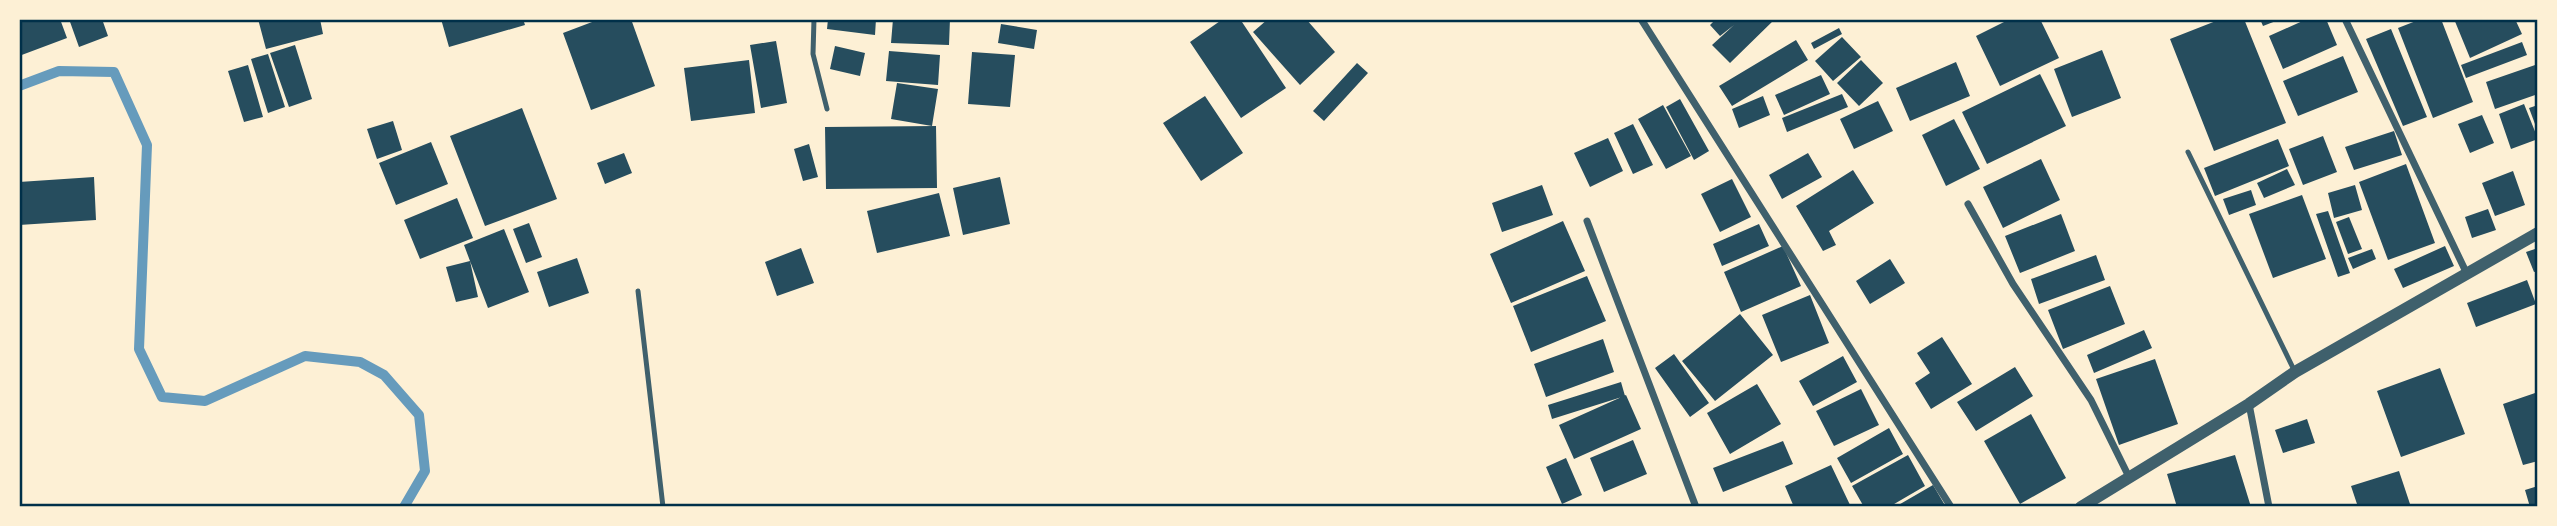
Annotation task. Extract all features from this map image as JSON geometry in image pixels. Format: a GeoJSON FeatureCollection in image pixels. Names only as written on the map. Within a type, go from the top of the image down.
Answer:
{"type":"FeatureCollection","features":[{"type":"Feature","properties":{"kind":"street"},"geometry":{"type":"LineString","coordinates":[[1641,19],[1951,507]]}},
{"type":"Feature","properties":{"kind":"street"},"geometry":{"type":"LineString","coordinates":[[2345,19],[2467,275]]}},
{"type":"Feature","properties":{"kind":"street"},"geometry":{"type":"LineString","coordinates":[[1968,204],[2012,284],[2091,400],[2129,477]]}},
{"type":"Feature","properties":{"kind":"street"},"geometry":{"type":"LineString","coordinates":[[1587,220],[1696,507]]}},
{"type":"Feature","properties":{"kind":"street"},"geometry":{"type":"LineString","coordinates":[[2081,507],[2249,404],[2295,372],[2538,233]]}},
{"type":"Feature","properties":{"kind":"street"},"geometry":{"type":"LineString","coordinates":[[2249,404],[2269,507]]}},
{"type":"Feature","properties":{"kind":"lane"},"geometry":{"type":"LineString","coordinates":[[814,19],[813,54],[827,109]]}},
{"type":"Feature","properties":{"kind":"lane"},"geometry":{"type":"LineString","coordinates":[[2188,152],[2295,372]]}},
{"type":"Feature","properties":{"kind":"lane"},"geometry":{"type":"LineString","coordinates":[[638,291],[663,507]]}},
{"type":"Feature","properties":{"kind":"building"},"geometry":{"type":"Polygon","coordinates":[[[19,19],[60,19],[67,38],[19,56],[19,19]]]}},
{"type":"Feature","properties":{"kind":"building"},"geometry":{"type":"Polygon","coordinates":[[[69,19],[102,19],[108,36],[79,47],[69,19]]]}},
{"type":"Feature","properties":{"kind":"building"},"geometry":{"type":"Polygon","coordinates":[[[258,19],[320,19],[323,34],[266,49],[258,19]]]}},
{"type":"Feature","properties":{"kind":"building"},"geometry":{"type":"Polygon","coordinates":[[[441,19],[523,19],[525,25],[449,47],[441,19]]]}},
{"type":"Feature","properties":{"kind":"building"},"geometry":{"type":"Polygon","coordinates":[[[600,19],[631,19],[655,86],[591,110],[563,33],[600,19]]]}},
{"type":"Feature","properties":{"kind":"building"},"geometry":{"type":"Polygon","coordinates":[[[828,19],[876,19],[875,35],[827,29],[828,19]]]}},
{"type":"Feature","properties":{"kind":"building"},"geometry":{"type":"Polygon","coordinates":[[[893,19],[950,19],[949,45],[891,43],[893,19]]]}},
{"type":"Feature","properties":{"kind":"building"},"geometry":{"type":"Polygon","coordinates":[[[1223,19],[1240,19],[1286,88],[1241,118],[1190,42],[1223,19]]]}},
{"type":"Feature","properties":{"kind":"building"},"geometry":{"type":"Polygon","coordinates":[[[1268,19],[1306,19],[1335,52],[1300,85],[1253,32],[1268,19]]]}},
{"type":"Feature","properties":{"kind":"building"},"geometry":{"type":"Polygon","coordinates":[[[1716,19],[1775,19],[1730,63],[1712,45],[1734,25],[1720,36],[1710,25],[1716,19]]]}},
{"type":"Feature","properties":{"kind":"building"},"geometry":{"type":"Polygon","coordinates":[[[2010,19],[2040,19],[2059,58],[2000,86],[1976,36],[2010,19]]]}},
{"type":"Feature","properties":{"kind":"building"},"geometry":{"type":"Polygon","coordinates":[[[2221,19],[2244,19],[2286,123],[2214,151],[2170,39],[2221,19]]]}},
{"type":"Feature","properties":{"kind":"building"},"geometry":{"type":"Polygon","coordinates":[[[2260,19],[2281,19],[2263,26],[2260,19]]]}},
{"type":"Feature","properties":{"kind":"building"},"geometry":{"type":"Polygon","coordinates":[[[2307,19],[2326,19],[2337,45],[2283,69],[2269,36],[2307,19]]]}},
{"type":"Feature","properties":{"kind":"building"},"geometry":{"type":"Polygon","coordinates":[[[2421,19],[2441,19],[2473,102],[2433,118],[2398,28],[2421,19]]]}},
{"type":"Feature","properties":{"kind":"building"},"geometry":{"type":"Polygon","coordinates":[[[2454,19],[2515,19],[2522,34],[2470,58],[2454,19]]]}},
{"type":"Feature","properties":{"kind":"building"},"geometry":{"type":"Polygon","coordinates":[[[1001,24],[1037,30],[1034,49],[998,43],[1001,24]]]}},
{"type":"Feature","properties":{"kind":"building"},"geometry":{"type":"Polygon","coordinates":[[[1839,28],[1842,34],[1814,49],[1811,43],[1839,28]]]}},
{"type":"Feature","properties":{"kind":"building"},"geometry":{"type":"Polygon","coordinates":[[[2391,29],[2427,117],[2403,126],[2366,39],[2391,29]]]}},
{"type":"Feature","properties":{"kind":"building"},"geometry":{"type":"Polygon","coordinates":[[[1842,37],[1861,57],[1833,81],[1815,61],[1842,37]]]}},
{"type":"Feature","properties":{"kind":"building"},"geometry":{"type":"Polygon","coordinates":[[[1796,40],[1808,60],[1732,106],[1719,86],[1796,40]]]}},
{"type":"Feature","properties":{"kind":"building"},"geometry":{"type":"Polygon","coordinates":[[[776,41],[787,103],[761,108],[750,45],[776,41]]]}},
{"type":"Feature","properties":{"kind":"building"},"geometry":{"type":"Polygon","coordinates":[[[2522,42],[2527,55],[2466,78],[2461,65],[2522,42]]]}},
{"type":"Feature","properties":{"kind":"building"},"geometry":{"type":"Polygon","coordinates":[[[295,45],[312,99],[289,107],[270,53],[295,45]]]}},
{"type":"Feature","properties":{"kind":"building"},"geometry":{"type":"Polygon","coordinates":[[[835,46],[865,53],[860,76],[830,69],[835,46]]]}},
{"type":"Feature","properties":{"kind":"building"},"geometry":{"type":"Polygon","coordinates":[[[2102,50],[2121,98],[2072,117],[2054,69],[2102,50]]]}},
{"type":"Feature","properties":{"kind":"building"},"geometry":{"type":"Polygon","coordinates":[[[889,51],[940,55],[938,85],[886,81],[889,51]]]}},
{"type":"Feature","properties":{"kind":"building"},"geometry":{"type":"Polygon","coordinates":[[[972,52],[1015,55],[1010,107],[968,104],[972,52]]]}},
{"type":"Feature","properties":{"kind":"building"},"geometry":{"type":"Polygon","coordinates":[[[268,54],[285,107],[268,113],[251,59],[268,54]]]}},
{"type":"Feature","properties":{"kind":"building"},"geometry":{"type":"Polygon","coordinates":[[[2343,56],[2358,92],[2298,116],[2283,81],[2343,56]]]}},
{"type":"Feature","properties":{"kind":"building"},"geometry":{"type":"Polygon","coordinates":[[[749,60],[755,113],[691,121],[684,68],[749,60]]]}},
{"type":"Feature","properties":{"kind":"building"},"geometry":{"type":"Polygon","coordinates":[[[1861,60],[1883,83],[1859,106],[1837,83],[1861,60]]]}},
{"type":"Feature","properties":{"kind":"building"},"geometry":{"type":"Polygon","coordinates":[[[1956,62],[1970,96],[1910,121],[1896,88],[1956,62]]]}},
{"type":"Feature","properties":{"kind":"building"},"geometry":{"type":"Polygon","coordinates":[[[1357,63],[1368,73],[1324,121],[1313,111],[1357,63]]]}},
{"type":"Feature","properties":{"kind":"building"},"geometry":{"type":"Polygon","coordinates":[[[2538,64],[2538,94],[2495,109],[2486,82],[2538,64]]]}},
{"type":"Feature","properties":{"kind":"building"},"geometry":{"type":"Polygon","coordinates":[[[248,65],[263,117],[244,122],[228,71],[248,65]]]}},
{"type":"Feature","properties":{"kind":"building"},"geometry":{"type":"Polygon","coordinates":[[[2040,74],[2066,126],[1987,164],[1962,112],[2040,74]]]}},
{"type":"Feature","properties":{"kind":"building"},"geometry":{"type":"Polygon","coordinates":[[[1821,75],[1830,94],[1784,115],[1775,95],[1821,75]]]}},
{"type":"Feature","properties":{"kind":"building"},"geometry":{"type":"Polygon","coordinates":[[[897,83],[938,89],[932,126],[891,119],[897,83]]]}},
{"type":"Feature","properties":{"kind":"building"},"geometry":{"type":"Polygon","coordinates":[[[1842,94],[1848,107],[1787,132],[1782,118],[1842,94]]]}},
{"type":"Feature","properties":{"kind":"building"},"geometry":{"type":"Polygon","coordinates":[[[1205,96],[1243,153],[1201,181],[1163,123],[1205,96]]]}},
{"type":"Feature","properties":{"kind":"building"},"geometry":{"type":"Polygon","coordinates":[[[1763,96],[1770,115],[1739,128],[1732,109],[1763,96]]]}},
{"type":"Feature","properties":{"kind":"building"},"geometry":{"type":"Polygon","coordinates":[[[1680,99],[1709,151],[1694,160],[1666,107],[1680,99]]]}},
{"type":"Feature","properties":{"kind":"building"},"geometry":{"type":"Polygon","coordinates":[[[1878,101],[1893,131],[1854,149],[1840,119],[1878,101]]]}},
{"type":"Feature","properties":{"kind":"building"},"geometry":{"type":"Polygon","coordinates":[[[2524,104],[2538,139],[2511,149],[2499,114],[2524,104]]]}},
{"type":"Feature","properties":{"kind":"building"},"geometry":{"type":"Polygon","coordinates":[[[1663,105],[1691,156],[1666,169],[1638,119],[1663,105]]]}},
{"type":"Feature","properties":{"kind":"building"},"geometry":{"type":"Polygon","coordinates":[[[2538,105],[2538,132],[2529,108],[2538,105]]]}},
{"type":"Feature","properties":{"kind":"building"},"geometry":{"type":"Polygon","coordinates":[[[522,108],[557,199],[485,226],[450,136],[522,108]]]}},
{"type":"Feature","properties":{"kind":"building"},"geometry":{"type":"Polygon","coordinates":[[[2482,115],[2494,143],[2470,153],[2458,124],[2482,115]]]}},
{"type":"Feature","properties":{"kind":"building"},"geometry":{"type":"Polygon","coordinates":[[[1954,119],[1980,169],[1946,186],[1922,135],[1954,119]]]}},
{"type":"Feature","properties":{"kind":"building"},"geometry":{"type":"Polygon","coordinates":[[[393,121],[402,150],[377,159],[367,129],[393,121]]]}},
{"type":"Feature","properties":{"kind":"building"},"geometry":{"type":"Polygon","coordinates":[[[1633,124],[1653,165],[1633,174],[1614,133],[1633,124]]]}},
{"type":"Feature","properties":{"kind":"building"},"geometry":{"type":"Polygon","coordinates":[[[936,126],[937,188],[826,189],[825,127],[936,126]]]}},
{"type":"Feature","properties":{"kind":"building"},"geometry":{"type":"Polygon","coordinates":[[[2394,131],[2402,155],[2354,170],[2345,147],[2394,131]]]}},
{"type":"Feature","properties":{"kind":"building"},"geometry":{"type":"Polygon","coordinates":[[[2323,136],[2337,172],[2303,185],[2289,149],[2323,136]]]}},
{"type":"Feature","properties":{"kind":"building"},"geometry":{"type":"Polygon","coordinates":[[[1608,138],[1623,171],[1590,187],[1574,153],[1608,138]]]}},
{"type":"Feature","properties":{"kind":"building"},"geometry":{"type":"Polygon","coordinates":[[[2278,139],[2289,166],[2215,196],[2204,168],[2278,139]]]}},
{"type":"Feature","properties":{"kind":"building"},"geometry":{"type":"Polygon","coordinates":[[[431,142],[448,184],[396,205],[379,163],[431,142]]]}},
{"type":"Feature","properties":{"kind":"building"},"geometry":{"type":"Polygon","coordinates":[[[809,144],[818,177],[803,181],[794,149],[809,144]]]}},
{"type":"Feature","properties":{"kind":"building"},"geometry":{"type":"Polygon","coordinates":[[[624,153],[632,173],[605,184],[597,163],[624,153]]]}},
{"type":"Feature","properties":{"kind":"building"},"geometry":{"type":"Polygon","coordinates":[[[1808,153],[1822,177],[1782,199],[1769,175],[1808,153]]]}},
{"type":"Feature","properties":{"kind":"building"},"geometry":{"type":"Polygon","coordinates":[[[2041,159],[2060,200],[2003,228],[1983,187],[2041,159]]]}},
{"type":"Feature","properties":{"kind":"building"},"geometry":{"type":"Polygon","coordinates":[[[2406,164],[2435,243],[2388,260],[2359,182],[2406,164]]]}},
{"type":"Feature","properties":{"kind":"building"},"geometry":{"type":"Polygon","coordinates":[[[2287,169],[2295,185],[2264,198],[2257,183],[2287,169]]]}},
{"type":"Feature","properties":{"kind":"building"},"geometry":{"type":"Polygon","coordinates":[[[1853,170],[1874,203],[1829,231],[1836,245],[1823,251],[1796,206],[1853,170]]]}},
{"type":"Feature","properties":{"kind":"building"},"geometry":{"type":"Polygon","coordinates":[[[2513,171],[2525,205],[2495,216],[2482,183],[2513,171]]]}},
{"type":"Feature","properties":{"kind":"building"},"geometry":{"type":"Polygon","coordinates":[[[94,177],[96,220],[19,225],[19,182],[94,177]]]}},
{"type":"Feature","properties":{"kind":"building"},"geometry":{"type":"Polygon","coordinates":[[[1000,177],[1010,224],[963,235],[953,188],[1000,177]]]}},
{"type":"Feature","properties":{"kind":"building"},"geometry":{"type":"Polygon","coordinates":[[[1732,179],[1751,217],[1720,232],[1701,194],[1732,179]]]}},
{"type":"Feature","properties":{"kind":"building"},"geometry":{"type":"Polygon","coordinates":[[[1542,185],[1553,215],[1502,232],[1492,203],[1542,185]]]}},
{"type":"Feature","properties":{"kind":"building"},"geometry":{"type":"Polygon","coordinates":[[[2355,185],[2362,210],[2334,218],[2328,193],[2355,185]]]}},
{"type":"Feature","properties":{"kind":"building"},"geometry":{"type":"Polygon","coordinates":[[[2251,190],[2256,205],[2229,215],[2223,199],[2251,190]]]}},
{"type":"Feature","properties":{"kind":"building"},"geometry":{"type":"Polygon","coordinates":[[[939,193],[950,236],[877,253],[867,211],[939,193]]]}},
{"type":"Feature","properties":{"kind":"building"},"geometry":{"type":"Polygon","coordinates":[[[2302,195],[2326,259],[2273,278],[2249,214],[2302,195]]]}},
{"type":"Feature","properties":{"kind":"building"},"geometry":{"type":"Polygon","coordinates":[[[457,198],[473,238],[420,259],[404,220],[457,198]]]}},
{"type":"Feature","properties":{"kind":"building"},"geometry":{"type":"Polygon","coordinates":[[[2488,209],[2496,230],[2472,238],[2465,217],[2488,209]]]}},
{"type":"Feature","properties":{"kind":"building"},"geometry":{"type":"Polygon","coordinates":[[[2328,211],[2350,273],[2338,277],[2316,214],[2328,211]]]}},
{"type":"Feature","properties":{"kind":"building"},"geometry":{"type":"Polygon","coordinates":[[[2061,214],[2075,251],[2020,273],[2005,236],[2061,214]]]}},
{"type":"Feature","properties":{"kind":"building"},"geometry":{"type":"Polygon","coordinates":[[[2349,217],[2362,249],[2348,254],[2336,222],[2349,217]]]}},
{"type":"Feature","properties":{"kind":"building"},"geometry":{"type":"Polygon","coordinates":[[[1563,221],[1585,271],[1511,303],[1490,254],[1563,221]]]}},
{"type":"Feature","properties":{"kind":"building"},"geometry":{"type":"Polygon","coordinates":[[[529,223],[542,257],[526,263],[513,229],[529,223]]]}},
{"type":"Feature","properties":{"kind":"building"},"geometry":{"type":"Polygon","coordinates":[[[1759,224],[1769,246],[1722,266],[1713,244],[1759,224]]]}},
{"type":"Feature","properties":{"kind":"building"},"geometry":{"type":"Polygon","coordinates":[[[504,229],[529,292],[488,308],[464,245],[504,229]]]}},
{"type":"Feature","properties":{"kind":"building"},"geometry":{"type":"Polygon","coordinates":[[[1783,246],[1801,286],[1741,312],[1724,272],[1783,246]]]}},
{"type":"Feature","properties":{"kind":"building"},"geometry":{"type":"Polygon","coordinates":[[[2445,246],[2454,266],[2403,288],[2394,269],[2445,246]]]}},
{"type":"Feature","properties":{"kind":"building"},"geometry":{"type":"Polygon","coordinates":[[[801,248],[814,283],[777,296],[765,262],[801,248]]]}},
{"type":"Feature","properties":{"kind":"building"},"geometry":{"type":"Polygon","coordinates":[[[2538,248],[2538,271],[2534,272],[2526,252],[2538,248]]]}},
{"type":"Feature","properties":{"kind":"building"},"geometry":{"type":"Polygon","coordinates":[[[2372,249],[2376,259],[2353,269],[2348,258],[2372,249]]]}},
{"type":"Feature","properties":{"kind":"building"},"geometry":{"type":"Polygon","coordinates":[[[2096,255],[2105,280],[2039,304],[2031,279],[2096,255]]]}},
{"type":"Feature","properties":{"kind":"building"},"geometry":{"type":"Polygon","coordinates":[[[577,258],[589,293],[549,307],[537,272],[577,258]]]}},
{"type":"Feature","properties":{"kind":"building"},"geometry":{"type":"Polygon","coordinates":[[[1890,259],[1905,283],[1870,304],[1856,281],[1890,259]]]}},
{"type":"Feature","properties":{"kind":"building"},"geometry":{"type":"Polygon","coordinates":[[[470,261],[478,297],[456,302],[446,267],[470,261]]]}},
{"type":"Feature","properties":{"kind":"building"},"geometry":{"type":"Polygon","coordinates":[[[1587,276],[1606,321],[1531,352],[1513,306],[1587,276]]]}},
{"type":"Feature","properties":{"kind":"building"},"geometry":{"type":"Polygon","coordinates":[[[2527,280],[2536,304],[2476,327],[2467,303],[2527,280]]]}},
{"type":"Feature","properties":{"kind":"building"},"geometry":{"type":"Polygon","coordinates":[[[2110,286],[2125,324],[2063,349],[2048,310],[2110,286]]]}},
{"type":"Feature","properties":{"kind":"building"},"geometry":{"type":"Polygon","coordinates":[[[1810,295],[1829,343],[1781,362],[1762,315],[1810,295]]]}},
{"type":"Feature","properties":{"kind":"building"},"geometry":{"type":"Polygon","coordinates":[[[1740,314],[1773,355],[1715,401],[1682,361],[1740,314]]]}},
{"type":"Feature","properties":{"kind":"building"},"geometry":{"type":"Polygon","coordinates":[[[2144,330],[2152,348],[2094,373],[2087,355],[2144,330]]]}},
{"type":"Feature","properties":{"kind":"building"},"geometry":{"type":"Polygon","coordinates":[[[1942,337],[1972,384],[1931,409],[1915,383],[1930,373],[1917,353],[1942,337]]]}},
{"type":"Feature","properties":{"kind":"building"},"geometry":{"type":"Polygon","coordinates":[[[1603,339],[1614,372],[1546,397],[1534,364],[1603,339]]]}},
{"type":"Feature","properties":{"kind":"building"},"geometry":{"type":"Polygon","coordinates":[[[1674,354],[1709,403],[1690,417],[1655,368],[1674,354]]]}},
{"type":"Feature","properties":{"kind":"building"},"geometry":{"type":"Polygon","coordinates":[[[1843,356],[1857,382],[1813,406],[1799,381],[1843,356]]]}},
{"type":"Feature","properties":{"kind":"building"},"geometry":{"type":"Polygon","coordinates":[[[2155,359],[2178,424],[2119,445],[2096,379],[2155,359]]]}},
{"type":"Feature","properties":{"kind":"building"},"geometry":{"type":"Polygon","coordinates":[[[2015,367],[2033,396],[1976,431],[1957,402],[2015,367]]]}},
{"type":"Feature","properties":{"kind":"building"},"geometry":{"type":"Polygon","coordinates":[[[2440,368],[2465,434],[2401,457],[2377,391],[2440,368]]]}},
{"type":"Feature","properties":{"kind":"building"},"geometry":{"type":"Polygon","coordinates":[[[1621,382],[1625,396],[1552,419],[1548,405],[1621,382]]]}},
{"type":"Feature","properties":{"kind":"building"},"geometry":{"type":"Polygon","coordinates":[[[1757,384],[1781,424],[1730,454],[1707,413],[1757,384]]]}},
{"type":"Feature","properties":{"kind":"building"},"geometry":{"type":"Polygon","coordinates":[[[1861,389],[1879,425],[1834,446],[1816,411],[1861,389]]]}},
{"type":"Feature","properties":{"kind":"building"},"geometry":{"type":"Polygon","coordinates":[[[2538,392],[2538,461],[2523,465],[2503,404],[2538,392]]]}},
{"type":"Feature","properties":{"kind":"building"},"geometry":{"type":"Polygon","coordinates":[[[1626,395],[1641,429],[1574,459],[1559,425],[1626,395]]]}},
{"type":"Feature","properties":{"kind":"building"},"geometry":{"type":"Polygon","coordinates":[[[2031,414],[2066,478],[2020,504],[1984,441],[2031,414]]]}},
{"type":"Feature","properties":{"kind":"building"},"geometry":{"type":"Polygon","coordinates":[[[2307,419],[2315,443],[2283,453],[2275,430],[2307,419]]]}},
{"type":"Feature","properties":{"kind":"building"},"geometry":{"type":"Polygon","coordinates":[[[1889,428],[1903,454],[1851,483],[1837,458],[1889,428]]]}},
{"type":"Feature","properties":{"kind":"building"},"geometry":{"type":"Polygon","coordinates":[[[1633,440],[1647,474],[1604,492],[1590,458],[1633,440]]]}},
{"type":"Feature","properties":{"kind":"building"},"geometry":{"type":"Polygon","coordinates":[[[1783,441],[1793,464],[1723,492],[1713,468],[1783,441]]]}},
{"type":"Feature","properties":{"kind":"building"},"geometry":{"type":"Polygon","coordinates":[[[1908,455],[1925,486],[1889,507],[1864,507],[1852,486],[1908,455]]]}},
{"type":"Feature","properties":{"kind":"building"},"geometry":{"type":"Polygon","coordinates":[[[2235,455],[2251,507],[2177,507],[2167,474],[2235,455]]]}},
{"type":"Feature","properties":{"kind":"building"},"geometry":{"type":"Polygon","coordinates":[[[1566,458],[1582,495],[1562,504],[1546,467],[1566,458]]]}},
{"type":"Feature","properties":{"kind":"building"},"geometry":{"type":"Polygon","coordinates":[[[1831,465],[1851,507],[1794,507],[1785,486],[1831,465]]]}},
{"type":"Feature","properties":{"kind":"building"},"geometry":{"type":"Polygon","coordinates":[[[2399,471],[2411,507],[2358,507],[2351,486],[2399,471]]]}},
{"type":"Feature","properties":{"kind":"building"},"geometry":{"type":"Polygon","coordinates":[[[1933,485],[1946,507],[1895,507],[1933,485]]]}},
{"type":"Feature","properties":{"kind":"building"},"geometry":{"type":"Polygon","coordinates":[[[2538,486],[2538,507],[2530,507],[2525,490],[2538,486]]]}},
{"type":"Feature","properties":{"kind":"waterway"},"geometry":{"type":"LineString","coordinates":[[19,86],[59,71],[114,72],[147,145],[139,349],[162,397],[205,401],[305,356],[360,362],[384,375],[419,415],[425,471],[404,507]]}}]}
